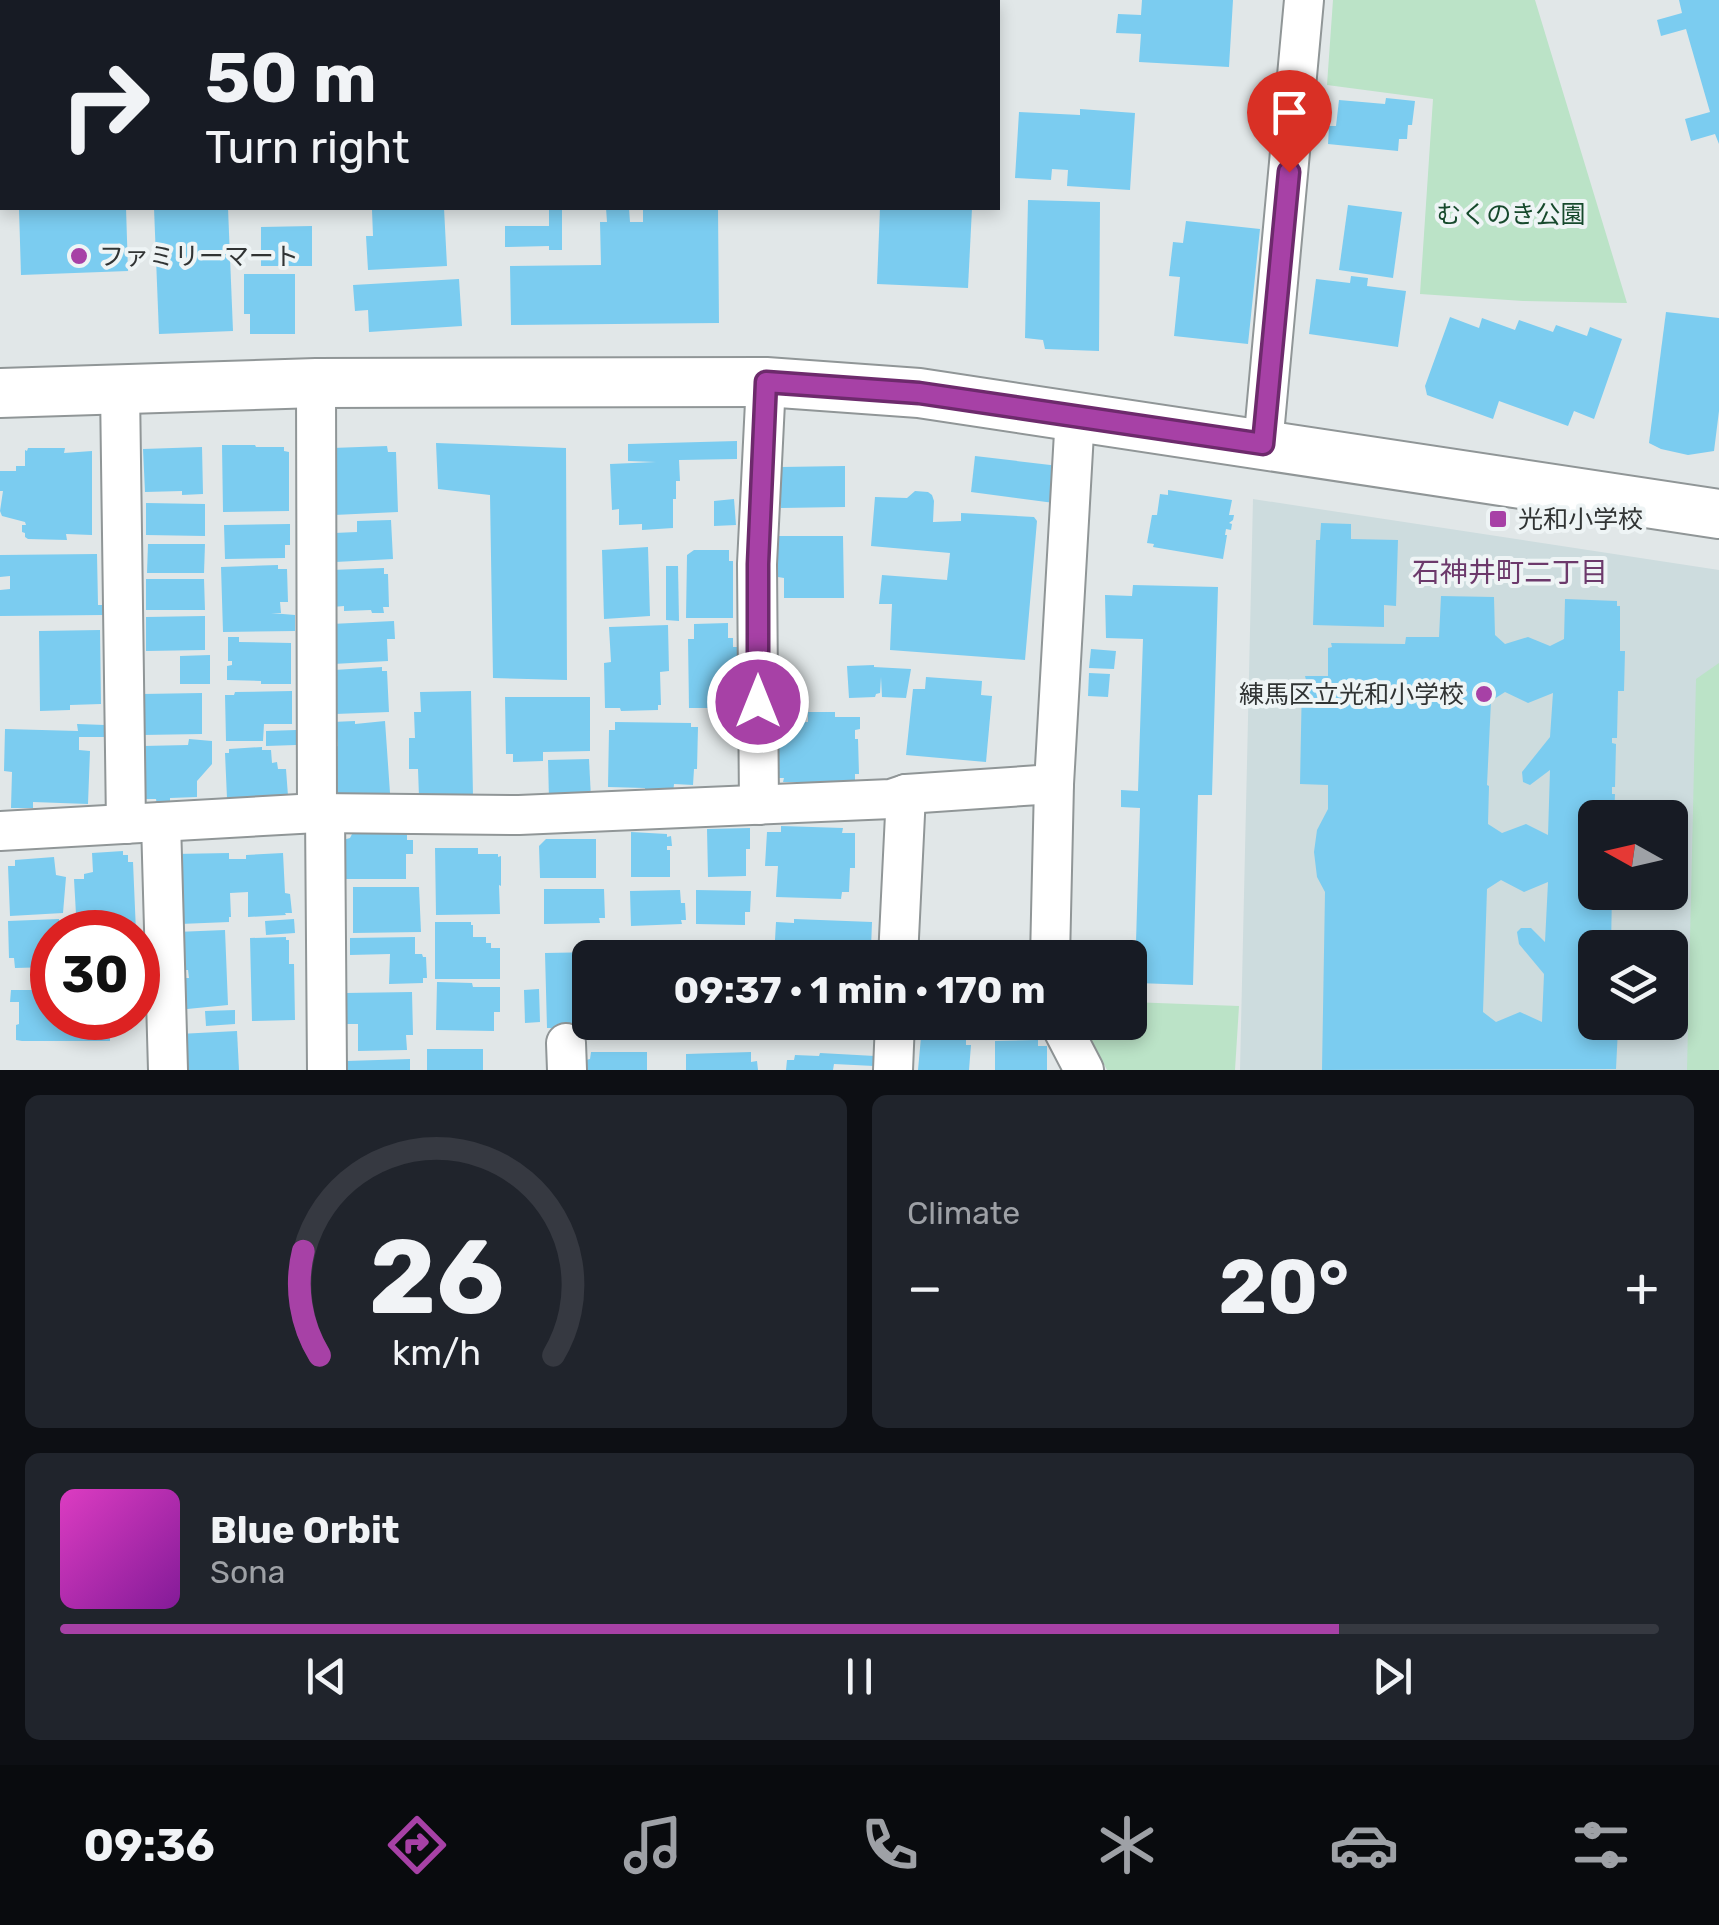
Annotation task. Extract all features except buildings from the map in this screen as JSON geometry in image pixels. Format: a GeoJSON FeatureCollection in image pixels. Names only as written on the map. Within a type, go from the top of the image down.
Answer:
{"type":"FeatureCollection","features":[{"type":"Feature","properties":{"kind":"street"},"geometry":{"type":"LineString","coordinates":[[1263,444],[1304,0]]}},
{"type":"Feature","properties":{"kind":"street"},"geometry":{"type":"LineString","coordinates":[[0,393],[316,384],[766,382],[919,393],[1719,514]]}},
{"type":"Feature","properties":{"kind":"street"},"geometry":{"type":"LineString","coordinates":[[759,806],[758,564],[766,382]]}},
{"type":"Feature","properties":{"kind":"street"},"geometry":{"type":"LineString","coordinates":[[316,384],[327,1070]]}},
{"type":"Feature","properties":{"kind":"street"},"geometry":{"type":"LineString","coordinates":[[120,389],[143,823],[168,1070]]}},
{"type":"Feature","properties":{"kind":"street"},"geometry":{"type":"LineString","coordinates":[[1050,940],[1054,784],[1075,415]]}},
{"type":"Feature","properties":{"kind":"street"},"geometry":{"type":"LineString","coordinates":[[0,830],[321,814],[519,815],[759,806],[1054,784]]}},
{"type":"Feature","properties":{"kind":"street"},"geometry":{"type":"LineString","coordinates":[[899,940],[906,794]]}},
{"type":"Feature","properties":{"kind":"street"},"geometry":{"type":"LineString","coordinates":[[893,1070],[895,1040]]}},
{"type":"Feature","properties":{"kind":"street"},"geometry":{"type":"LineString","coordinates":[[1068,1040],[1084,1070]]}},
{"type":"Feature","properties":{"kind":"shaded area","name":"練馬区立光和小学校"},"geometry":{"type":"Polygon","coordinates":[[[1253,499],[1719,570],[1719,1070],[1240,1070],[1253,499]]]}},
{"type":"Feature","properties":{"kind":"green space","name":"むくのき公園"},"geometry":{"type":"Polygon","coordinates":[[[1333,0],[1535,0],[1627,303],[1420,294],[1433,99],[1327,85],[1333,0]]]}},
{"type":"Feature","properties":{"kind":"green space"},"geometry":{"type":"Polygon","coordinates":[[[1719,663],[1719,1070],[1687,1070],[1696,679],[1719,663]]]}},
{"type":"Feature","properties":{"kind":"green space"},"geometry":{"type":"Polygon","coordinates":[[[1147,1003],[1239,1006],[1235,1070],[1107,1070],[1092,1040],[1147,1040],[1147,1003]]]}},
{"type":"Feature","properties":{"kind":"place","name":"ファミリーマート"},"geometry":{"type":"Point","coordinates":[79,256]}},
{"type":"Feature","properties":{"kind":"place","name":"光和小学校"},"geometry":{"type":"Point","coordinates":[1498,519]}},
{"type":"Feature","properties":{"kind":"place","name":"練馬区立光和小学校"},"geometry":{"type":"Point","coordinates":[1484,694]}},
{"type":"Feature","properties":{"kind":"district","name":"石神井町二丁目"},"geometry":{"type":"Point","coordinates":[1510,572]}},
{"type":"Feature","properties":{"kind":"route"},"geometry":{"type":"LineString","coordinates":[[758,702],[758,564],[766,382],[919,393],[1263,444],[1289,172]]}}]}
